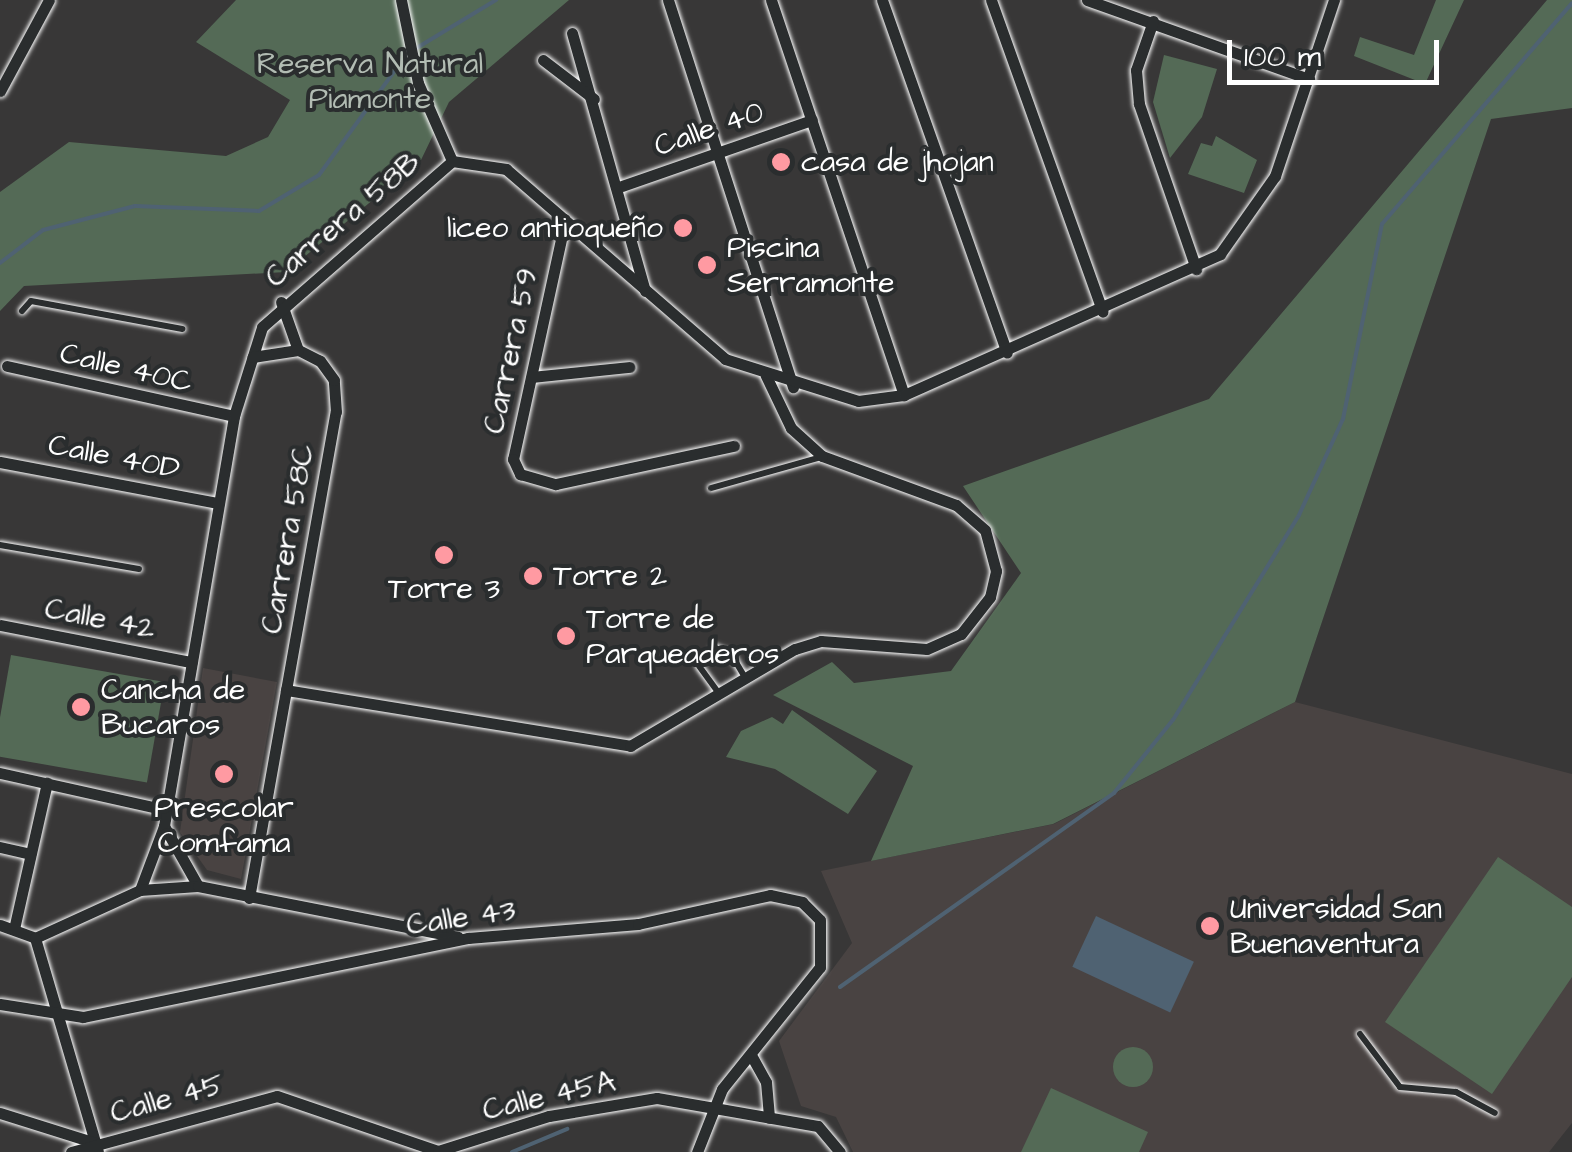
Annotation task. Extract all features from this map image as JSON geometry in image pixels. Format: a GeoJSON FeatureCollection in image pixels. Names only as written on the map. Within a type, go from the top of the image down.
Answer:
{"type":"FeatureCollection","features":[{"type":"Feature","properties":{"kind":"street"},"geometry":{"type":"LineString","coordinates":[[0,92],[49,0]]}},
{"type":"Feature","properties":{"kind":"street"},"geometry":{"type":"LineString","coordinates":[[400,0],[418,83],[452,162]]}},
{"type":"Feature","properties":{"kind":"street"},"geometry":{"type":"LineString","coordinates":[[668,0],[722,151],[793,387]]}},
{"type":"Feature","properties":{"kind":"street"},"geometry":{"type":"LineString","coordinates":[[772,0],[904,395]]}},
{"type":"Feature","properties":{"kind":"street"},"geometry":{"type":"LineString","coordinates":[[882,0],[1007,353]]}},
{"type":"Feature","properties":{"kind":"street"},"geometry":{"type":"LineString","coordinates":[[991,0],[1103,312]]}},
{"type":"Feature","properties":{"kind":"street"},"geometry":{"type":"LineString","coordinates":[[1087,0],[1309,79]]}},
{"type":"Feature","properties":{"kind":"street","name":"Carrera 58B"},"geometry":{"type":"LineString","coordinates":[[140,890],[164,826],[234,416],[253,357],[281,302],[452,162],[506,169],[726,359],[793,387],[858,401],[904,395],[1196,269],[1256,211],[1309,79],[1334,0]]}},
{"type":"Feature","properties":{"kind":"street"},"geometry":{"type":"LineString","coordinates":[[1153,21],[1136,70],[1139,104],[1196,269]]}},
{"type":"Feature","properties":{"kind":"street"},"geometry":{"type":"LineString","coordinates":[[572,33],[622,186],[645,290]]}},
{"type":"Feature","properties":{"kind":"street"},"geometry":{"type":"LineString","coordinates":[[542,60],[594,99]]}},
{"type":"Feature","properties":{"kind":"street","name":"Calle 40"},"geometry":{"type":"LineString","coordinates":[[622,186],[812,120]]}},
{"type":"Feature","properties":{"kind":"street","name":"Carrera 59"},"geometry":{"type":"LineString","coordinates":[[565,220],[514,459],[534,484],[734,446]]}},
{"type":"Feature","properties":{"kind":"street"},"geometry":{"type":"LineString","coordinates":[[253,357],[298,350],[281,302]]}},
{"type":"Feature","properties":{"kind":"street","name":"Carrera 58C"},"geometry":{"type":"LineString","coordinates":[[249,898],[336,412],[328,368],[298,350]]}},
{"type":"Feature","properties":{"kind":"street","name":"Calle 40C"},"geometry":{"type":"LineString","coordinates":[[7,366],[234,416]]}},
{"type":"Feature","properties":{"kind":"street"},"geometry":{"type":"LineString","coordinates":[[532,378],[628,366]]}},
{"type":"Feature","properties":{"kind":"street"},"geometry":{"type":"LineString","coordinates":[[286,690],[630,746],[743,674],[821,640],[926,649],[961,634],[990,596],[996,571],[985,530],[956,504],[822,456],[792,428],[766,376]]}},
{"type":"Feature","properties":{"kind":"street","name":"Calle 40D"},"geometry":{"type":"LineString","coordinates":[[0,462],[218,504]]}},
{"type":"Feature","properties":{"kind":"street","name":"Calle 42"},"geometry":{"type":"LineString","coordinates":[[0,625],[190,662]]}},
{"type":"Feature","properties":{"kind":"street"},"geometry":{"type":"LineString","coordinates":[[0,773],[167,810]]}},
{"type":"Feature","properties":{"kind":"street"},"geometry":{"type":"LineString","coordinates":[[14,929],[47,783]]}},
{"type":"Feature","properties":{"kind":"street"},"geometry":{"type":"LineString","coordinates":[[164,826],[198,886]]}},
{"type":"Feature","properties":{"kind":"street"},"geometry":{"type":"LineString","coordinates":[[0,847],[30,854]]}},
{"type":"Feature","properties":{"kind":"street"},"geometry":{"type":"LineString","coordinates":[[35,938],[140,890],[198,886],[468,938]]}},
{"type":"Feature","properties":{"kind":"street","name":"Calle 43"},"geometry":{"type":"LineString","coordinates":[[0,1004],[64,1017],[468,938],[638,924],[770,896],[802,902],[820,920],[825,944],[788,1014],[751,1055]]}},
{"type":"Feature","properties":{"kind":"street"},"geometry":{"type":"LineString","coordinates":[[0,926],[35,938],[64,1017],[97,1148]]}},
{"type":"Feature","properties":{"kind":"street"},"geometry":{"type":"LineString","coordinates":[[697,1152],[709,1111],[751,1055]]}},
{"type":"Feature","properties":{"kind":"street"},"geometry":{"type":"LineString","coordinates":[[751,1055],[769,1118]]}},
{"type":"Feature","properties":{"kind":"street","name":"Calle 45"},"geometry":{"type":"LineString","coordinates":[[72,1152],[277,1096]]}},
{"type":"Feature","properties":{"kind":"street","name":"Calle 45A"},"geometry":{"type":"LineString","coordinates":[[277,1096],[438,1151],[594,1107],[656,1098],[709,1111],[818,1126],[838,1146]]}},
{"type":"Feature","properties":{"kind":"street"},"geometry":{"type":"LineString","coordinates":[[0,1112],[97,1148]]}},
{"type":"Feature","properties":{"kind":"lane"},"geometry":{"type":"LineString","coordinates":[[22,311],[31,302],[182,329]]}},
{"type":"Feature","properties":{"kind":"lane"},"geometry":{"type":"LineString","coordinates":[[711,488],[822,456]]}},
{"type":"Feature","properties":{"kind":"lane"},"geometry":{"type":"LineString","coordinates":[[0,545],[139,569]]}},
{"type":"Feature","properties":{"kind":"lane"},"geometry":{"type":"LineString","coordinates":[[707,659],[715,648],[732,654],[743,674]]}},
{"type":"Feature","properties":{"kind":"lane"},"geometry":{"type":"LineString","coordinates":[[700,666],[717,692]]}},
{"type":"Feature","properties":{"kind":"lane"},"geometry":{"type":"LineString","coordinates":[[1360,1034],[1400,1087],[1456,1092],[1495,1113]]}},
{"type":"Feature","properties":{"kind":"shaded area","name":"Prescolar Comfama"},"geometry":{"type":"Polygon","coordinates":[[[203,668],[277,682],[241,879],[207,870],[180,832],[203,668]]]}},
{"type":"Feature","properties":{"kind":"shaded area","name":"Universidad San Buenaventura"},"geometry":{"type":"Polygon","coordinates":[[[1295,702],[1572,774],[1572,1123],[1549,1152],[853,1152],[836,1117],[801,1106],[779,1041],[852,943],[821,871],[1054,824],[1295,702]]]}},
{"type":"Feature","properties":{"kind":"green space","name":"Reserva Natural Piamonte"},"geometry":{"type":"Polygon","coordinates":[[[236,0],[569,0],[449,102],[421,160],[286,272],[24,286],[0,311],[0,192],[69,142],[226,156],[268,137],[290,100],[196,42],[236,0]]]}},
{"type":"Feature","properties":{"kind":"green space"},"geometry":{"type":"Polygon","coordinates":[[[1436,0],[1464,0],[1425,84],[1354,56],[1360,37],[1414,55],[1436,0]]]}},
{"type":"Feature","properties":{"kind":"green space"},"geometry":{"type":"Polygon","coordinates":[[[1547,0],[1572,0],[1572,108],[1491,119],[1295,702],[1053,824],[871,861],[913,766],[773,695],[832,662],[854,683],[951,671],[1021,573],[963,486],[1209,399],[1547,0]]]}},
{"type":"Feature","properties":{"kind":"green space"},"geometry":{"type":"Polygon","coordinates":[[[1164,55],[1217,69],[1202,117],[1170,158],[1153,102],[1164,55]]]}},
{"type":"Feature","properties":{"kind":"green space"},"geometry":{"type":"Polygon","coordinates":[[[1216,136],[1257,160],[1244,193],[1188,174],[1201,143],[1212,146],[1216,136]]]}},
{"type":"Feature","properties":{"kind":"green space","name":"Cancha de Bucaros"},"geometry":{"type":"Polygon","coordinates":[[[11,655],[165,682],[147,783],[0,757],[0,717],[11,655]]]}},
{"type":"Feature","properties":{"kind":"green space"},"geometry":{"type":"Polygon","coordinates":[[[792,710],[877,771],[848,814],[775,769],[726,757],[741,731],[772,717],[783,724],[792,710]]]}},
{"type":"Feature","properties":{"kind":"green space"},"geometry":{"type":"Polygon","coordinates":[[[1498,857],[1572,907],[1572,977],[1492,1094],[1385,1022],[1498,857]]]}},
{"type":"Feature","properties":{"kind":"green space"},"geometry":{"type":"Polygon","coordinates":[[[1133,1047],[1147,1053],[1153,1067],[1147,1081],[1133,1087],[1119,1081],[1113,1067],[1119,1053],[1133,1047]]]}},
{"type":"Feature","properties":{"kind":"green space"},"geometry":{"type":"Polygon","coordinates":[[[1051,1088],[1148,1132],[1139,1152],[1021,1152],[1051,1088]]]}},
{"type":"Feature","properties":{"kind":"water"},"geometry":{"type":"Polygon","coordinates":[[[1096,916],[1194,962],[1170,1012],[1072,967],[1096,916]]]}},
{"type":"Feature","properties":{"kind":"waterway"},"geometry":{"type":"LineString","coordinates":[[415,49],[496,0]]}},
{"type":"Feature","properties":{"kind":"waterway"},"geometry":{"type":"LineString","coordinates":[[840,987],[1114,793],[1173,720],[1299,515],[1343,419],[1382,224],[1572,3]]}},
{"type":"Feature","properties":{"kind":"waterway"},"geometry":{"type":"LineString","coordinates":[[0,263],[43,230],[135,206],[259,211],[319,175],[407,54]]}},
{"type":"Feature","properties":{"kind":"waterway"},"geometry":{"type":"LineString","coordinates":[[512,1152],[567,1129]]}},
{"type":"Feature","properties":{"kind":"place","name":"casa de jhojan"},"geometry":{"type":"Point","coordinates":[781,162]}},
{"type":"Feature","properties":{"kind":"place","name":"liceo antioqueño"},"geometry":{"type":"Point","coordinates":[683,228]}},
{"type":"Feature","properties":{"kind":"place","name":"Piscina Serramonte"},"geometry":{"type":"Point","coordinates":[707,265]}},
{"type":"Feature","properties":{"kind":"place","name":"Torre 3"},"geometry":{"type":"Point","coordinates":[444,555]}},
{"type":"Feature","properties":{"kind":"place","name":"Torre 2"},"geometry":{"type":"Point","coordinates":[533,576]}},
{"type":"Feature","properties":{"kind":"place","name":"Torre de Parqueaderos"},"geometry":{"type":"Point","coordinates":[566,636]}},
{"type":"Feature","properties":{"kind":"place","name":"Cancha de Bucaros"},"geometry":{"type":"Point","coordinates":[81,707]}},
{"type":"Feature","properties":{"kind":"place","name":"Prescolar Comfama"},"geometry":{"type":"Point","coordinates":[224,774]}},
{"type":"Feature","properties":{"kind":"place","name":"Universidad San Buenaventura"},"geometry":{"type":"Point","coordinates":[1210,926]}}]}
